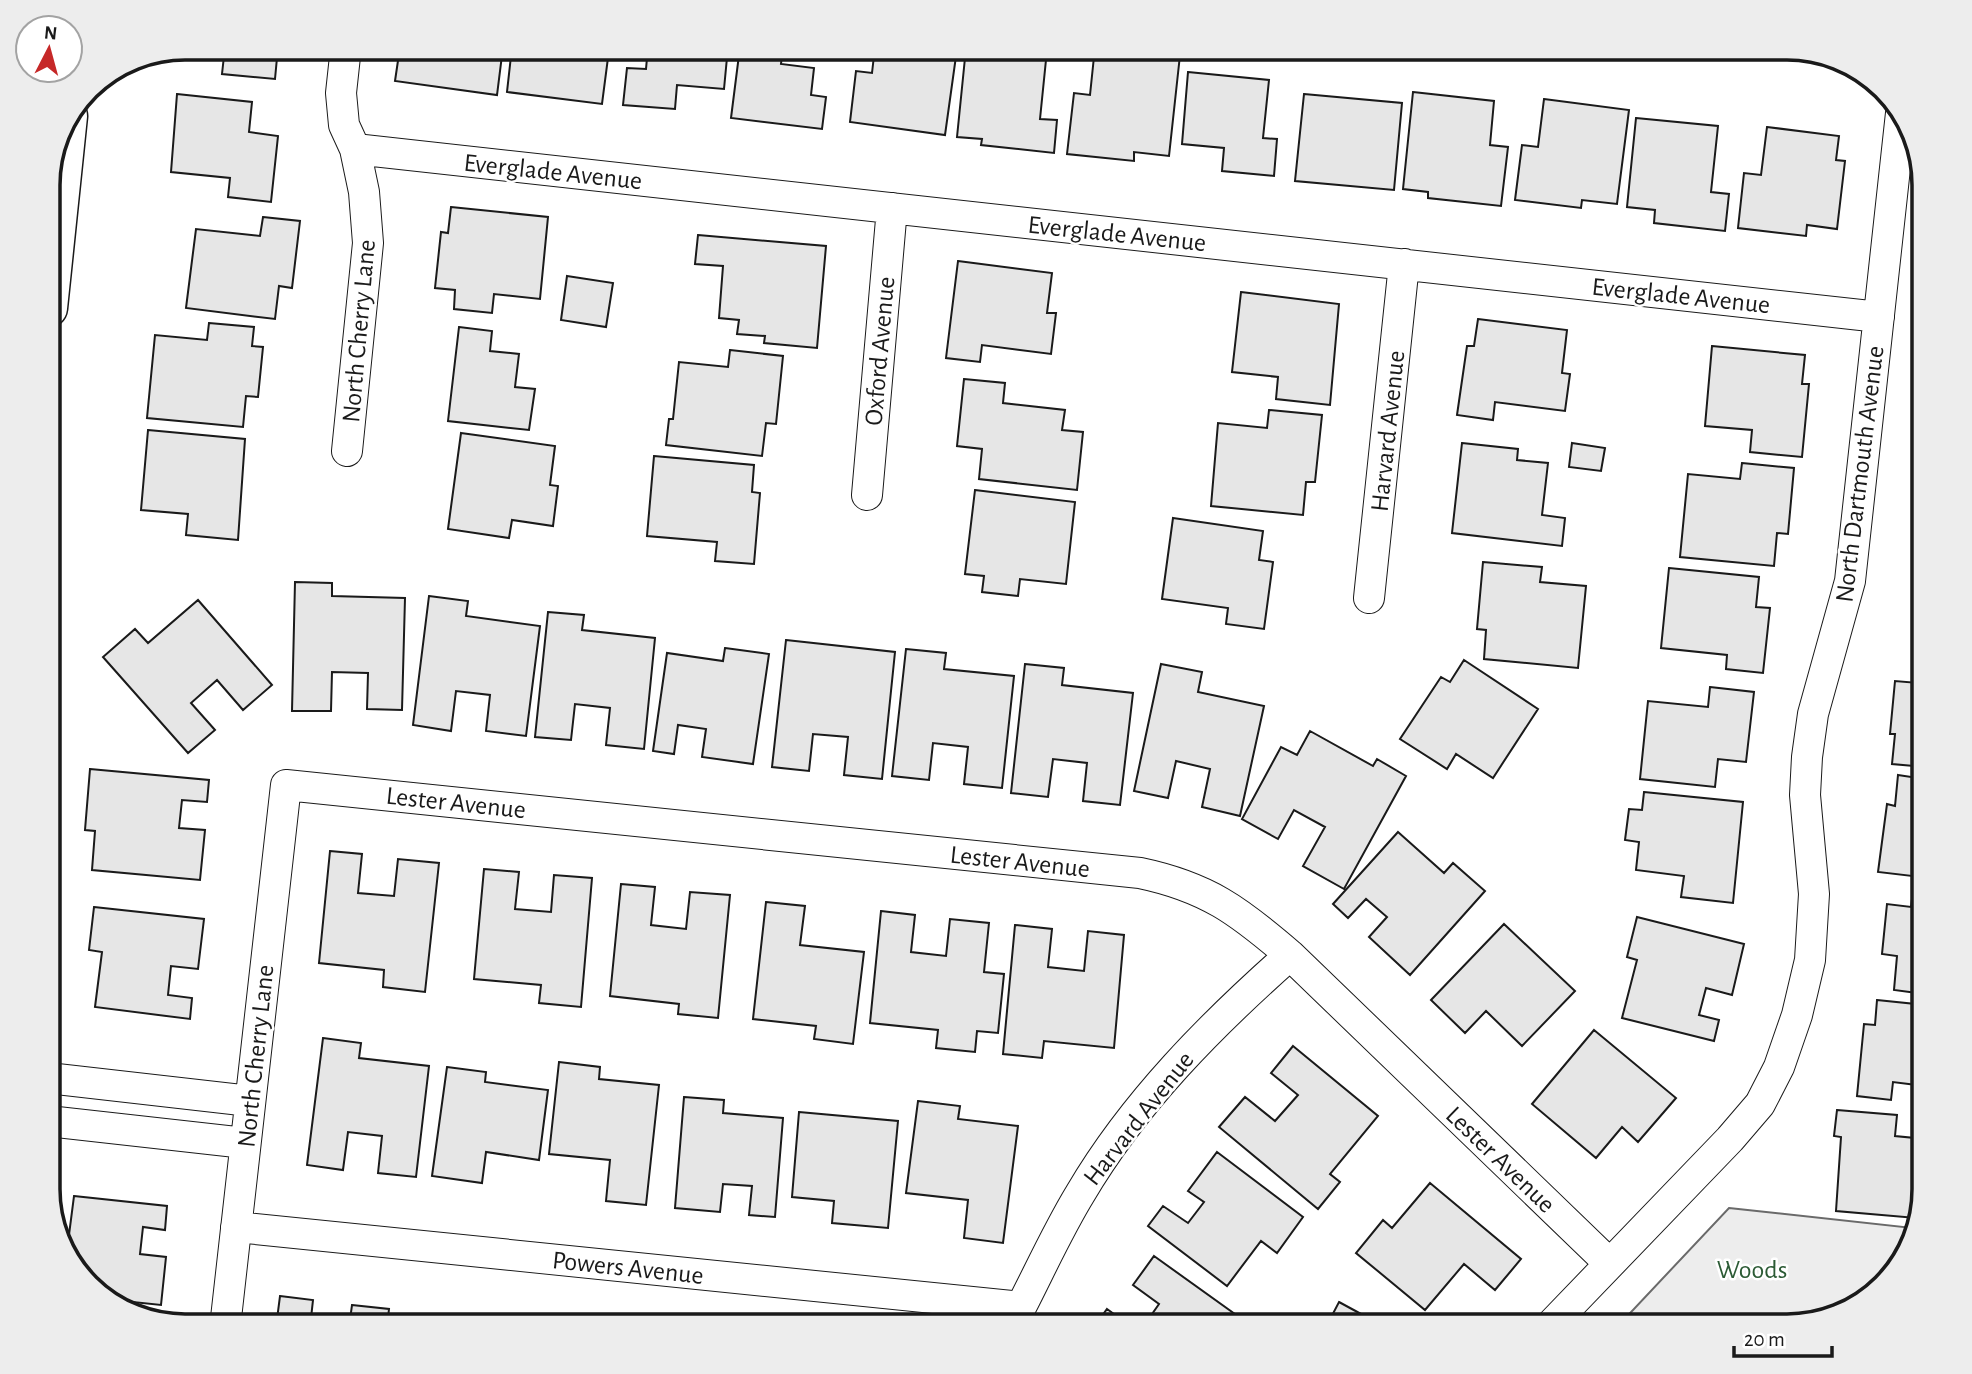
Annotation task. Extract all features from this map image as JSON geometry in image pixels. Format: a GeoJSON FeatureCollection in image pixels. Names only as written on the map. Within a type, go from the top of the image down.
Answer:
{"type":"FeatureCollection","features":[{"type":"Feature","properties":{"kind":"main road"},"geometry":{"type":"LineString","coordinates":[[60,193],[64,152]]}},
{"type":"Feature","properties":{"kind":"street","name":"North Cherry Lane"},"geometry":{"type":"LineString","coordinates":[[345,60],[341,93],[344,125],[355,149],[364,192],[368,243],[347,451]]}},
{"type":"Feature","properties":{"kind":"street","name":"North Dartmouth Avenue"},"geometry":{"type":"LineString","coordinates":[[1561,1314],[1730,1139],[1760,1104],[1779,1067],[1797,1015],[1810,960],[1814,894],[1805,795],[1807,757],[1813,714],[1850,581],[1899,128]]}},
{"type":"Feature","properties":{"kind":"street","name":"Everglade Avenue"},"geometry":{"type":"LineString","coordinates":[[355,149],[1879,317]]}},
{"type":"Feature","properties":{"kind":"street","name":"Oxford Avenue"},"geometry":{"type":"LineString","coordinates":[[867,495],[892,208]]}},
{"type":"Feature","properties":{"kind":"street","name":"Harvard Avenue"},"geometry":{"type":"LineString","coordinates":[[1369,598],[1404,264]]}},
{"type":"Feature","properties":{"kind":"street","name":"North Cherry Lane"},"geometry":{"type":"LineString","coordinates":[[226,1314],[286,785]]}},
{"type":"Feature","properties":{"kind":"street","name":"Lester Avenue"},"geometry":{"type":"LineString","coordinates":[[286,785],[1140,873],[1179,881],[1214,897],[1246,917],[1290,955],[1609,1263]]}},
{"type":"Feature","properties":{"kind":"street","name":"Harvard Avenue"},"geometry":{"type":"LineString","coordinates":[[1021,1307],[1080,1193],[1154,1090],[1229,1009],[1290,955]]}},
{"type":"Feature","properties":{"kind":"street"},"geometry":{"type":"LineString","coordinates":[[60,1079],[250,1101]]}},
{"type":"Feature","properties":{"kind":"street"},"geometry":{"type":"LineString","coordinates":[[60,1122],[246,1143]]}},
{"type":"Feature","properties":{"kind":"street","name":"Powers Avenue"},"geometry":{"type":"LineString","coordinates":[[236,1227],[1021,1307]]}},
{"type":"Feature","properties":{"kind":"shaded area","name":"Woods"},"geometry":{"type":"Polygon","coordinates":[[[1729,1208],[1906,1227],[1896,1252],[1876,1278],[1850,1298],[1835,1305],[1787,1314],[1629,1314],[1729,1208]]]}},
{"type":"Feature","properties":{"kind":"building"},"geometry":{"type":"Polygon","coordinates":[[[224,60],[277,60],[275,79],[222,74],[224,60]]]}},
{"type":"Feature","properties":{"kind":"building"},"geometry":{"type":"Polygon","coordinates":[[[398,60],[501,60],[497,95],[395,81],[398,60]]]}},
{"type":"Feature","properties":{"kind":"building"},"geometry":{"type":"Polygon","coordinates":[[[511,60],[608,60],[602,104],[507,92],[511,60]]]}},
{"type":"Feature","properties":{"kind":"building"},"geometry":{"type":"Polygon","coordinates":[[[647,60],[727,60],[724,89],[677,85],[675,109],[623,105],[627,68],[646,69],[647,60]]]}},
{"type":"Feature","properties":{"kind":"building"},"geometry":{"type":"Polygon","coordinates":[[[738,60],[781,60],[781,64],[814,68],[811,95],[826,97],[822,129],[731,118],[738,60]]]}},
{"type":"Feature","properties":{"kind":"building"},"geometry":{"type":"Polygon","coordinates":[[[874,60],[955,60],[945,135],[850,122],[856,71],[872,73],[874,60]]]}},
{"type":"Feature","properties":{"kind":"building"},"geometry":{"type":"Polygon","coordinates":[[[965,60],[1046,60],[1040,119],[1057,120],[1054,153],[981,145],[982,139],[957,137],[965,60]]]}},
{"type":"Feature","properties":{"kind":"building"},"geometry":{"type":"Polygon","coordinates":[[[1094,60],[1179,60],[1169,156],[1134,152],[1134,161],[1067,154],[1074,93],[1090,95],[1094,60]]]}},
{"type":"Feature","properties":{"kind":"building"},"geometry":{"type":"Polygon","coordinates":[[[1188,72],[1269,80],[1263,138],[1277,139],[1274,176],[1222,171],[1224,148],[1182,144],[1188,72]]]}},
{"type":"Feature","properties":{"kind":"building"},"geometry":{"type":"Polygon","coordinates":[[[1413,92],[1494,101],[1490,145],[1508,147],[1501,206],[1428,198],[1428,192],[1403,189],[1413,92]]]}},
{"type":"Feature","properties":{"kind":"building"},"geometry":{"type":"Polygon","coordinates":[[[177,94],[252,102],[249,132],[278,136],[271,202],[228,197],[230,178],[171,172],[177,94]]]}},
{"type":"Feature","properties":{"kind":"building"},"geometry":{"type":"Polygon","coordinates":[[[1304,94],[1402,103],[1394,190],[1295,181],[1304,94]]]}},
{"type":"Feature","properties":{"kind":"building"},"geometry":{"type":"Polygon","coordinates":[[[1544,99],[1629,110],[1617,204],[1582,200],[1581,208],[1515,200],[1522,145],[1538,147],[1544,99]]]}},
{"type":"Feature","properties":{"kind":"building"},"geometry":{"type":"Polygon","coordinates":[[[1636,118],[1718,126],[1711,192],[1729,194],[1725,231],[1654,223],[1655,210],[1627,207],[1636,118]]]}},
{"type":"Feature","properties":{"kind":"building"},"geometry":{"type":"Polygon","coordinates":[[[1767,127],[1839,136],[1836,160],[1845,161],[1837,229],[1807,225],[1806,236],[1738,228],[1744,173],[1761,175],[1767,127]]]}},
{"type":"Feature","properties":{"kind":"building"},"geometry":{"type":"Polygon","coordinates":[[[451,207],[548,217],[540,299],[494,294],[492,313],[454,309],[455,290],[435,288],[441,232],[448,233],[451,207]]]}},
{"type":"Feature","properties":{"kind":"building"},"geometry":{"type":"Polygon","coordinates":[[[263,217],[300,221],[292,288],[279,286],[275,319],[186,308],[196,229],[260,236],[263,217]]]}},
{"type":"Feature","properties":{"kind":"building"},"geometry":{"type":"Polygon","coordinates":[[[698,235],[826,246],[817,348],[764,343],[765,336],[737,334],[739,320],[719,318],[723,266],[695,264],[698,235]]]}},
{"type":"Feature","properties":{"kind":"building"},"geometry":{"type":"Polygon","coordinates":[[[958,261],[1052,273],[1047,313],[1056,313],[1051,354],[982,345],[980,362],[946,358],[958,261]]]}},
{"type":"Feature","properties":{"kind":"building"},"geometry":{"type":"Polygon","coordinates":[[[567,276],[613,283],[606,327],[561,320],[567,276]]]}},
{"type":"Feature","properties":{"kind":"building"},"geometry":{"type":"Polygon","coordinates":[[[1241,292],[1339,304],[1330,405],[1276,399],[1278,377],[1232,372],[1241,292]]]}},
{"type":"Feature","properties":{"kind":"building"},"geometry":{"type":"Polygon","coordinates":[[[1478,319],[1567,330],[1562,373],[1570,374],[1565,411],[1495,402],[1493,420],[1457,415],[1467,346],[1474,346],[1478,319]]]}},
{"type":"Feature","properties":{"kind":"building"},"geometry":{"type":"Polygon","coordinates":[[[209,323],[254,327],[252,346],[263,347],[258,397],[246,396],[243,427],[147,418],[155,335],[207,340],[209,323]]]}},
{"type":"Feature","properties":{"kind":"building"},"geometry":{"type":"Polygon","coordinates":[[[459,327],[492,331],[490,351],[519,354],[515,387],[535,389],[529,430],[448,421],[459,327]]]}},
{"type":"Feature","properties":{"kind":"building"},"geometry":{"type":"Polygon","coordinates":[[[1712,346],[1805,355],[1802,384],[1809,384],[1802,457],[1750,452],[1752,430],[1705,426],[1712,346]]]}},
{"type":"Feature","properties":{"kind":"building"},"geometry":{"type":"Polygon","coordinates":[[[730,350],[783,356],[776,424],[766,423],[762,456],[666,445],[669,419],[673,419],[679,362],[728,367],[730,350]]]}},
{"type":"Feature","properties":{"kind":"building"},"geometry":{"type":"Polygon","coordinates":[[[964,379],[1005,383],[1003,403],[1065,410],[1062,430],[1083,432],[1077,490],[979,479],[982,449],[957,446],[964,379]]]}},
{"type":"Feature","properties":{"kind":"building"},"geometry":{"type":"Polygon","coordinates":[[[1269,410],[1322,415],[1315,482],[1306,482],[1303,515],[1211,506],[1218,423],[1267,428],[1269,410]]]}},
{"type":"Feature","properties":{"kind":"building"},"geometry":{"type":"Polygon","coordinates":[[[148,430],[245,439],[238,540],[186,535],[188,514],[141,510],[148,430]]]}},
{"type":"Feature","properties":{"kind":"building"},"geometry":{"type":"Polygon","coordinates":[[[461,433],[555,446],[550,485],[558,486],[553,526],[512,520],[509,538],[448,529],[461,433]]]}},
{"type":"Feature","properties":{"kind":"building"},"geometry":{"type":"Polygon","coordinates":[[[1462,443],[1518,449],[1517,460],[1548,463],[1542,515],[1565,518],[1562,546],[1452,533],[1462,443]]]}},
{"type":"Feature","properties":{"kind":"building"},"geometry":{"type":"Polygon","coordinates":[[[1572,443],[1605,448],[1601,471],[1569,467],[1572,443]]]}},
{"type":"Feature","properties":{"kind":"building"},"geometry":{"type":"Polygon","coordinates":[[[654,456],[754,465],[752,492],[760,493],[754,564],[715,561],[717,542],[647,536],[654,456]]]}},
{"type":"Feature","properties":{"kind":"building"},"geometry":{"type":"Polygon","coordinates":[[[1742,463],[1794,468],[1788,534],[1777,533],[1774,566],[1680,557],[1688,474],[1740,479],[1742,463]]]}},
{"type":"Feature","properties":{"kind":"building"},"geometry":{"type":"Polygon","coordinates":[[[975,490],[1075,502],[1066,584],[1020,579],[1018,596],[982,592],[984,576],[965,574],[975,490]]]}},
{"type":"Feature","properties":{"kind":"building"},"geometry":{"type":"Polygon","coordinates":[[[1173,518],[1263,531],[1259,560],[1273,562],[1264,629],[1226,624],[1228,608],[1162,599],[1173,518]]]}},
{"type":"Feature","properties":{"kind":"building"},"geometry":{"type":"Polygon","coordinates":[[[1483,562],[1542,567],[1540,582],[1586,586],[1578,668],[1484,659],[1486,630],[1477,629],[1483,562]]]}},
{"type":"Feature","properties":{"kind":"building"},"geometry":{"type":"Polygon","coordinates":[[[1669,568],[1759,577],[1756,607],[1770,608],[1763,673],[1726,669],[1727,655],[1661,648],[1669,568]]]}},
{"type":"Feature","properties":{"kind":"building"},"geometry":{"type":"Polygon","coordinates":[[[295,582],[332,583],[332,596],[405,598],[402,710],[367,709],[368,673],[332,672],[331,711],[292,711],[295,582]]]}},
{"type":"Feature","properties":{"kind":"building"},"geometry":{"type":"Polygon","coordinates":[[[429,596],[468,601],[466,616],[540,626],[526,736],[486,731],[490,695],[456,691],[451,731],[413,725],[429,596]]]}},
{"type":"Feature","properties":{"kind":"building"},"geometry":{"type":"Polygon","coordinates":[[[198,600],[272,685],[243,710],[217,680],[191,703],[215,730],[188,753],[103,657],[135,629],[148,643],[198,600]]]}},
{"type":"Feature","properties":{"kind":"building"},"geometry":{"type":"Polygon","coordinates":[[[548,612],[584,615],[582,630],[655,638],[644,749],[606,745],[610,708],[575,704],[571,740],[535,737],[548,612]]]}},
{"type":"Feature","properties":{"kind":"building"},"geometry":{"type":"Polygon","coordinates":[[[786,640],[895,652],[882,779],[844,775],[848,737],[813,734],[809,771],[772,767],[786,640]]]}},
{"type":"Feature","properties":{"kind":"building"},"geometry":{"type":"Polygon","coordinates":[[[725,648],[769,654],[753,764],[702,757],[706,729],[678,725],[674,754],[653,751],[667,653],[723,661],[725,648]]]}},
{"type":"Feature","properties":{"kind":"building"},"geometry":{"type":"Polygon","coordinates":[[[906,649],[946,653],[944,669],[1014,676],[1002,788],[964,784],[968,747],[933,743],[929,780],[892,776],[906,649]]]}},
{"type":"Feature","properties":{"kind":"building"},"geometry":{"type":"Polygon","coordinates":[[[1464,660],[1538,709],[1493,778],[1456,754],[1447,769],[1400,739],[1441,677],[1450,682],[1464,660]]]}},
{"type":"Feature","properties":{"kind":"building"},"geometry":{"type":"Polygon","coordinates":[[[1025,664],[1064,668],[1062,685],[1133,693],[1120,805],[1083,801],[1087,763],[1053,759],[1048,797],[1011,793],[1025,664]]]}},
{"type":"Feature","properties":{"kind":"building"},"geometry":{"type":"Polygon","coordinates":[[[1161,664],[1202,672],[1198,692],[1264,706],[1240,816],[1202,807],[1210,769],[1176,761],[1168,798],[1134,791],[1161,664]]]}},
{"type":"Feature","properties":{"kind":"building"},"geometry":{"type":"Polygon","coordinates":[[[1895,681],[1912,682],[1912,766],[1892,764],[1895,734],[1890,734],[1895,681]]]}},
{"type":"Feature","properties":{"kind":"building"},"geometry":{"type":"Polygon","coordinates":[[[1710,687],[1754,692],[1746,762],[1718,759],[1715,787],[1640,779],[1648,701],[1708,707],[1710,687]]]}},
{"type":"Feature","properties":{"kind":"building"},"geometry":{"type":"Polygon","coordinates":[[[1310,731],[1373,766],[1377,759],[1406,776],[1344,889],[1303,866],[1325,827],[1294,810],[1278,839],[1242,819],[1281,747],[1297,755],[1310,731]]]}},
{"type":"Feature","properties":{"kind":"building"},"geometry":{"type":"Polygon","coordinates":[[[90,769],[209,780],[207,802],[182,800],[179,828],[205,830],[200,880],[92,870],[95,831],[85,830],[90,769]]]}},
{"type":"Feature","properties":{"kind":"building"},"geometry":{"type":"Polygon","coordinates":[[[1898,775],[1912,777],[1912,876],[1878,872],[1887,804],[1895,806],[1898,775]]]}},
{"type":"Feature","properties":{"kind":"building"},"geometry":{"type":"Polygon","coordinates":[[[1644,792],[1743,802],[1733,903],[1681,897],[1684,876],[1636,870],[1639,842],[1625,840],[1629,809],[1642,810],[1644,792]]]}},
{"type":"Feature","properties":{"kind":"building"},"geometry":{"type":"Polygon","coordinates":[[[1398,832],[1444,873],[1453,863],[1485,891],[1410,975],[1369,937],[1387,917],[1366,899],[1348,918],[1333,904],[1398,832]]]}},
{"type":"Feature","properties":{"kind":"building"},"geometry":{"type":"Polygon","coordinates":[[[330,851],[362,854],[358,893],[394,896],[398,859],[439,863],[425,992],[383,987],[384,970],[319,963],[330,851]]]}},
{"type":"Feature","properties":{"kind":"building"},"geometry":{"type":"Polygon","coordinates":[[[484,869],[519,872],[515,909],[551,912],[554,875],[592,878],[581,1007],[539,1003],[541,985],[474,979],[484,869]]]}},
{"type":"Feature","properties":{"kind":"building"},"geometry":{"type":"Polygon","coordinates":[[[621,884],[655,887],[651,925],[686,929],[690,892],[730,895],[718,1018],[678,1014],[679,1004],[610,996],[621,884]]]}},
{"type":"Feature","properties":{"kind":"building"},"geometry":{"type":"Polygon","coordinates":[[[1912,899],[1912,992],[1894,990],[1897,956],[1882,954],[1887,904],[1911,907],[1912,899]]]}},
{"type":"Feature","properties":{"kind":"building"},"geometry":{"type":"Polygon","coordinates":[[[766,902],[805,906],[800,945],[864,952],[853,1044],[814,1039],[816,1026],[753,1019],[766,902]]]}},
{"type":"Feature","properties":{"kind":"building"},"geometry":{"type":"Polygon","coordinates":[[[94,907],[204,919],[198,969],[171,966],[168,995],[192,998],[190,1019],[95,1007],[102,952],[89,950],[94,907]]]}},
{"type":"Feature","properties":{"kind":"building"},"geometry":{"type":"Polygon","coordinates":[[[881,911],[915,915],[911,952],[946,956],[950,919],[989,923],[984,972],[1004,974],[998,1033],[977,1031],[975,1052],[936,1048],[938,1030],[870,1023],[881,911]]]}},
{"type":"Feature","properties":{"kind":"building"},"geometry":{"type":"Polygon","coordinates":[[[1637,917],[1744,944],[1732,995],[1706,988],[1699,1015],[1719,1020],[1714,1041],[1622,1018],[1637,960],[1627,957],[1637,917]]]}},
{"type":"Feature","properties":{"kind":"building"},"geometry":{"type":"Polygon","coordinates":[[[1504,924],[1575,991],[1522,1046],[1486,1011],[1465,1033],[1431,1000],[1504,924]]]}},
{"type":"Feature","properties":{"kind":"building"},"geometry":{"type":"Polygon","coordinates":[[[1015,925],[1052,929],[1048,967],[1084,971],[1088,931],[1124,935],[1114,1048],[1044,1041],[1042,1058],[1003,1054],[1015,925]]]}},
{"type":"Feature","properties":{"kind":"building"},"geometry":{"type":"Polygon","coordinates":[[[1877,1000],[1912,1004],[1912,1084],[1893,1082],[1891,1100],[1857,1096],[1864,1024],[1875,1025],[1877,1000]]]}},
{"type":"Feature","properties":{"kind":"building"},"geometry":{"type":"Polygon","coordinates":[[[1594,1030],[1676,1098],[1638,1142],[1622,1127],[1596,1158],[1532,1104],[1594,1030]]]}},
{"type":"Feature","properties":{"kind":"building"},"geometry":{"type":"Polygon","coordinates":[[[323,1038],[361,1043],[359,1058],[429,1066],[416,1177],[378,1173],[382,1136],[348,1132],[343,1170],[307,1165],[323,1038]]]}},
{"type":"Feature","properties":{"kind":"building"},"geometry":{"type":"Polygon","coordinates":[[[1293,1046],[1378,1116],[1330,1174],[1340,1182],[1318,1209],[1219,1127],[1245,1097],[1275,1121],[1298,1095],[1271,1073],[1293,1046]]]}},
{"type":"Feature","properties":{"kind":"building"},"geometry":{"type":"Polygon","coordinates":[[[559,1062],[600,1067],[599,1079],[659,1085],[646,1205],[606,1201],[610,1160],[549,1154],[559,1062]]]}},
{"type":"Feature","properties":{"kind":"building"},"geometry":{"type":"Polygon","coordinates":[[[447,1067],[486,1072],[485,1082],[548,1090],[539,1160],[486,1152],[482,1183],[432,1176],[447,1067]]]}},
{"type":"Feature","properties":{"kind":"building"},"geometry":{"type":"Polygon","coordinates":[[[684,1097],[724,1100],[723,1113],[783,1118],[775,1217],[749,1215],[752,1186],[723,1184],[720,1212],[675,1208],[684,1097]]]}},
{"type":"Feature","properties":{"kind":"building"},"geometry":{"type":"Polygon","coordinates":[[[918,1101],[960,1106],[958,1119],[1018,1126],[1003,1243],[964,1238],[968,1200],[906,1193],[918,1101]]]}},
{"type":"Feature","properties":{"kind":"building"},"geometry":{"type":"Polygon","coordinates":[[[1837,1110],[1897,1115],[1895,1136],[1912,1138],[1912,1189],[1909,1217],[1836,1211],[1841,1137],[1834,1136],[1837,1110]]]}},
{"type":"Feature","properties":{"kind":"building"},"geometry":{"type":"Polygon","coordinates":[[[799,1112],[898,1121],[888,1228],[832,1223],[834,1201],[792,1197],[799,1112]]]}},
{"type":"Feature","properties":{"kind":"building"},"geometry":{"type":"Polygon","coordinates":[[[1217,1152],[1303,1217],[1277,1253],[1261,1241],[1227,1286],[1148,1226],[1163,1206],[1188,1223],[1204,1202],[1188,1191],[1217,1152]]]}},
{"type":"Feature","properties":{"kind":"building"},"geometry":{"type":"Polygon","coordinates":[[[1430,1183],[1521,1259],[1495,1290],[1464,1264],[1425,1310],[1356,1253],[1383,1220],[1392,1228],[1430,1183]]]}},
{"type":"Feature","properties":{"kind":"building"},"geometry":{"type":"Polygon","coordinates":[[[74,1196],[167,1206],[165,1230],[143,1227],[140,1254],[166,1257],[161,1305],[128,1302],[115,1293],[85,1265],[69,1236],[74,1196]]]}},
{"type":"Feature","properties":{"kind":"building"},"geometry":{"type":"Polygon","coordinates":[[[1154,1256],[1235,1314],[1152,1314],[1159,1304],[1133,1285],[1154,1256]]]}},
{"type":"Feature","properties":{"kind":"building"},"geometry":{"type":"Polygon","coordinates":[[[280,1296],[313,1300],[311,1314],[278,1314],[280,1296]]]}},
{"type":"Feature","properties":{"kind":"building"},"geometry":{"type":"Polygon","coordinates":[[[1339,1302],[1361,1314],[1333,1314],[1339,1302]]]}},
{"type":"Feature","properties":{"kind":"building"},"geometry":{"type":"Polygon","coordinates":[[[352,1305],[389,1309],[388,1314],[351,1314],[352,1305]]]}}]}
